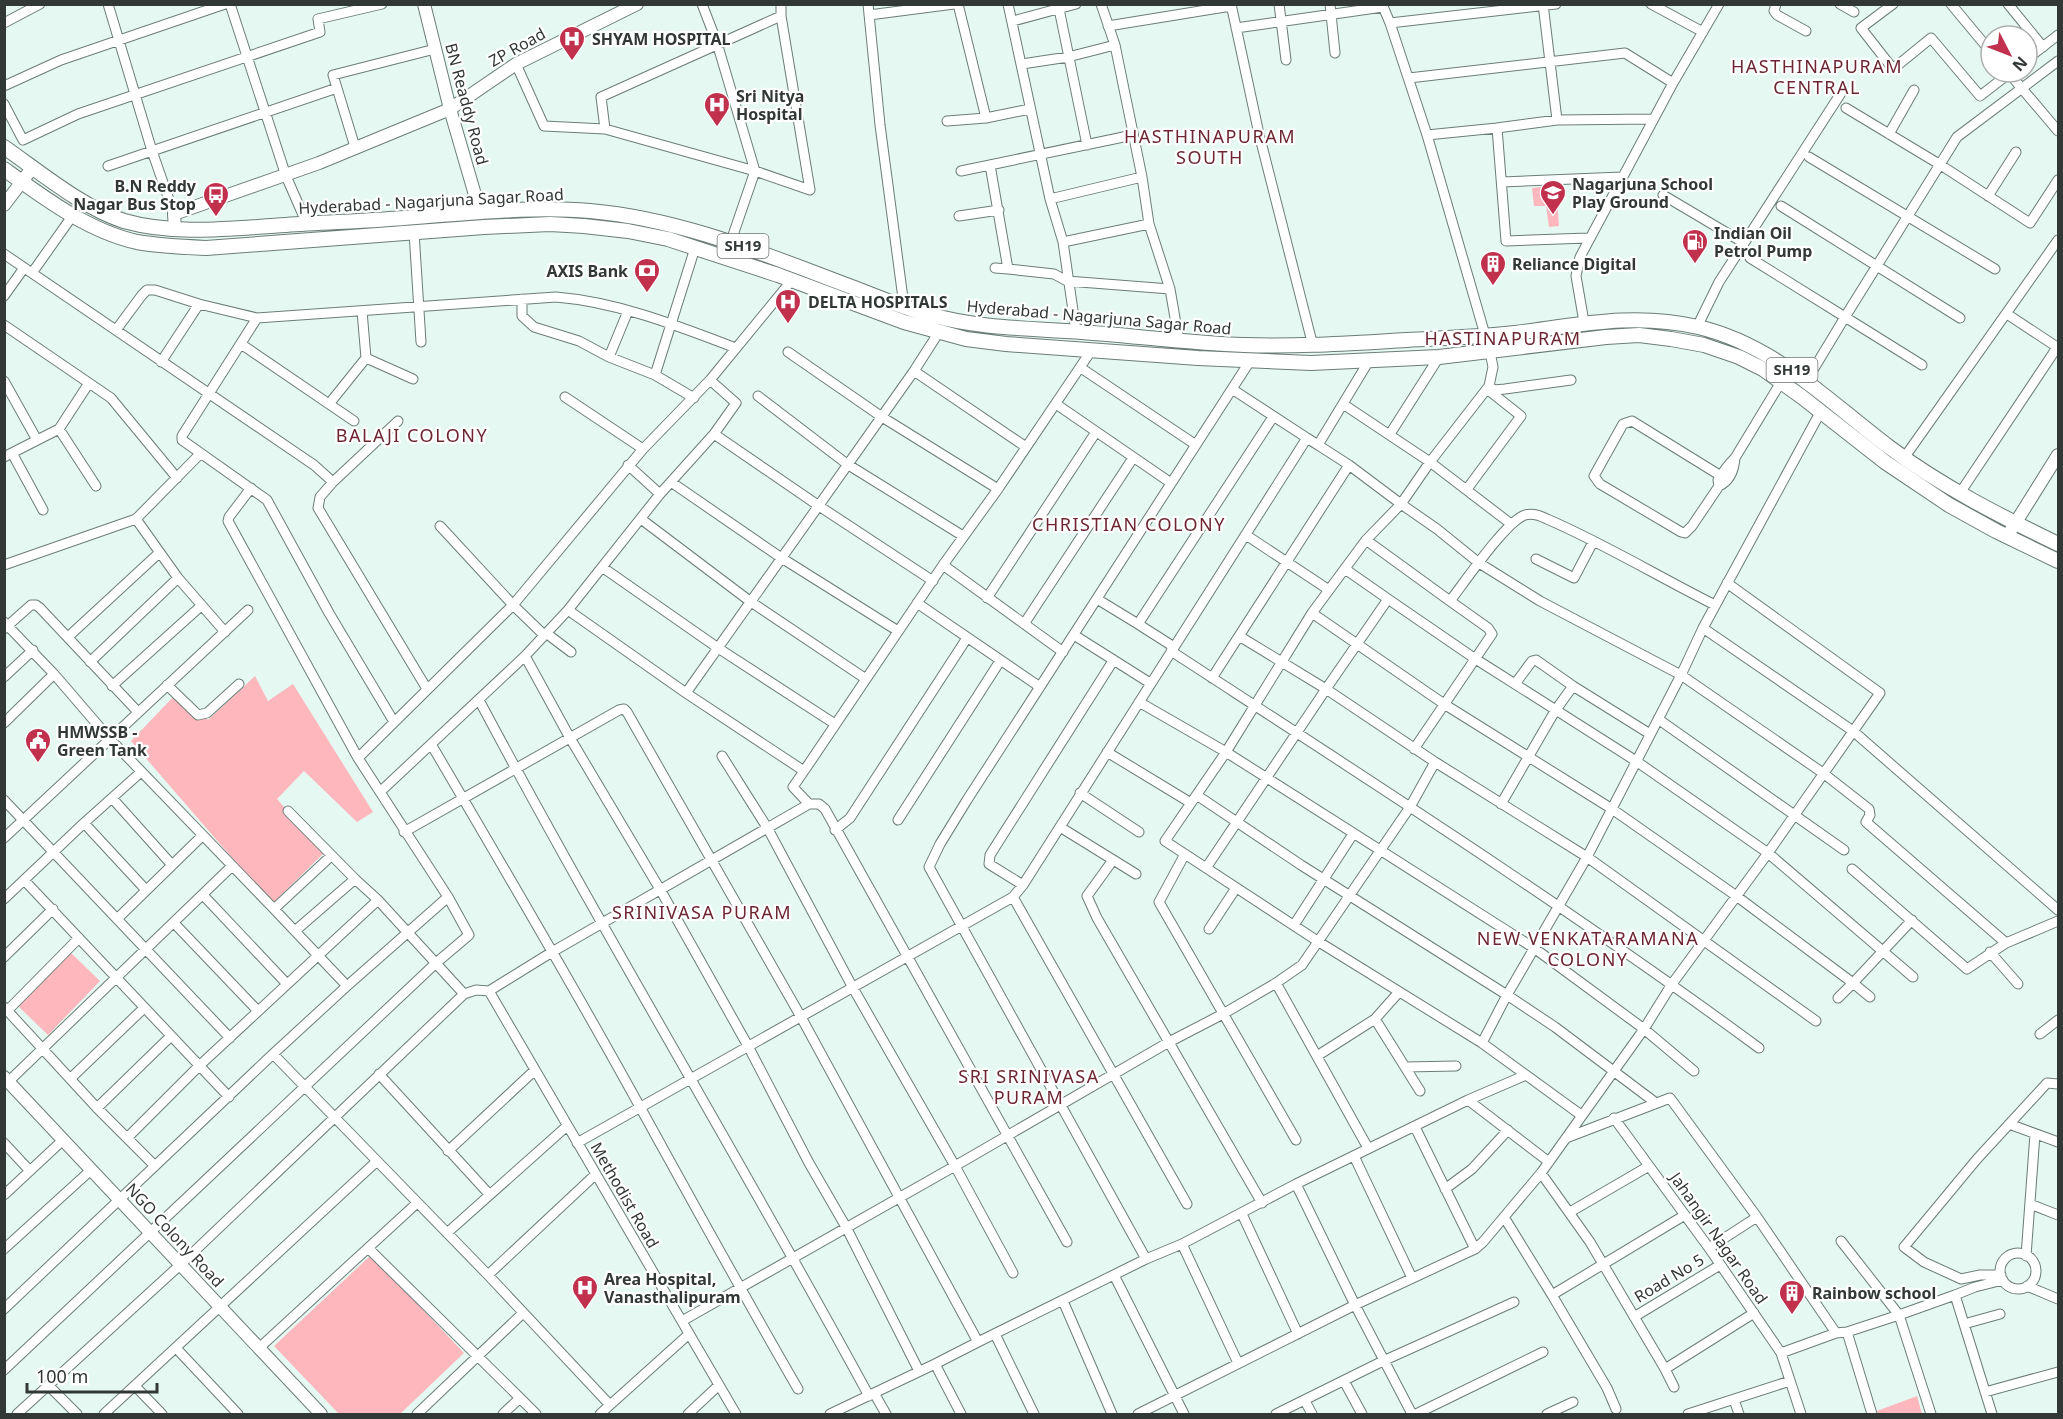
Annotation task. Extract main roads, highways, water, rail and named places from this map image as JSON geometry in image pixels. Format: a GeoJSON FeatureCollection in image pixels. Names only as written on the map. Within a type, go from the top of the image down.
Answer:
{"type":"FeatureCollection","features":[{"type":"Feature","properties":{"kind":"main road","name":"Hyderabad - Nagarjuna Sagar Road"},"geometry":{"type":"LineString","coordinates":[[7,151],[25,172],[73,215],[112,234],[137,242],[206,248],[550,224],[628,231],[695,248],[792,279],[904,322],[966,339],[1006,344],[1311,363],[1439,357],[1606,337],[1639,336],[1704,345],[1739,357],[1763,369],[1909,479],[1949,505],[2007,537],[2058,561]]}},
{"type":"Feature","properties":{"kind":"main road","name":"Hyderabad - Nagarjuna Sagar Road"},"geometry":{"type":"LineString","coordinates":[[4,169],[25,172],[122,220],[175,229],[207,230],[529,209],[587,211],[672,223],[731,241],[904,306],[970,324],[1179,341],[1313,346],[1485,336],[1584,322],[1640,319],[1697,327],[1745,343],[1771,356],[1807,380],[1904,458],[1960,493],[2058,544]]}},
{"type":"Feature","properties":{"kind":"main road"},"geometry":{"type":"LineString","coordinates":[[375,235],[377,220]]}},
{"type":"Feature","properties":{"kind":"place","name":"SHYAM HOSPITAL"},"geometry":{"type":"Point","coordinates":[572,62]}},
{"type":"Feature","properties":{"kind":"place","name":"Sri Nitya Hospital"},"geometry":{"type":"Point","coordinates":[717,128]}},
{"type":"Feature","properties":{"kind":"place","name":"Nagarjuna School Play Ground"},"geometry":{"type":"Point","coordinates":[1553,216]}},
{"type":"Feature","properties":{"kind":"place","name":"B.N Reddy Nagar Bus Stop"},"geometry":{"type":"Point","coordinates":[216,218]}},
{"type":"Feature","properties":{"kind":"place","name":"Indian Oil Petrol Pump"},"geometry":{"type":"Point","coordinates":[1695,265]}},
{"type":"Feature","properties":{"kind":"place","name":"Reliance Digital"},"geometry":{"type":"Point","coordinates":[1493,287]}},
{"type":"Feature","properties":{"kind":"place","name":"AXIS Bank"},"geometry":{"type":"Point","coordinates":[647,294]}},
{"type":"Feature","properties":{"kind":"place","name":"DELTA HOSPITALS"},"geometry":{"type":"Point","coordinates":[788,325]}},
{"type":"Feature","properties":{"kind":"place","name":"HMWSSB - Green Tank"},"geometry":{"type":"Point","coordinates":[38,764]}},
{"type":"Feature","properties":{"kind":"place","name":"Area Hospital, Vanasthalipuram"},"geometry":{"type":"Point","coordinates":[585,1311]}},
{"type":"Feature","properties":{"kind":"place","name":"Rainbow school"},"geometry":{"type":"Point","coordinates":[1792,1316]}},
{"type":"Feature","properties":{"kind":"district","name":"HASTHINAPURAM CENTRAL"},"geometry":{"type":"Point","coordinates":[1817,77]}},
{"type":"Feature","properties":{"kind":"district","name":"HASTHINAPURAM SOUTH"},"geometry":{"type":"Point","coordinates":[1210,147]}},
{"type":"Feature","properties":{"kind":"district","name":"HASTINAPURAM"},"geometry":{"type":"Point","coordinates":[1503,339]}},
{"type":"Feature","properties":{"kind":"district","name":"BALAJI COLONY"},"geometry":{"type":"Point","coordinates":[412,436]}},
{"type":"Feature","properties":{"kind":"district","name":"CHRISTIAN COLONY"},"geometry":{"type":"Point","coordinates":[1129,525]}},
{"type":"Feature","properties":{"kind":"district","name":"SRINIVASA PURAM"},"geometry":{"type":"Point","coordinates":[702,913]}},
{"type":"Feature","properties":{"kind":"district","name":"NEW VENKATARAMANA COLONY"},"geometry":{"type":"Point","coordinates":[1588,949]}},
{"type":"Feature","properties":{"kind":"district","name":"SRI SRINIVASA PURAM"},"geometry":{"type":"Point","coordinates":[1029,1087]}}]}
